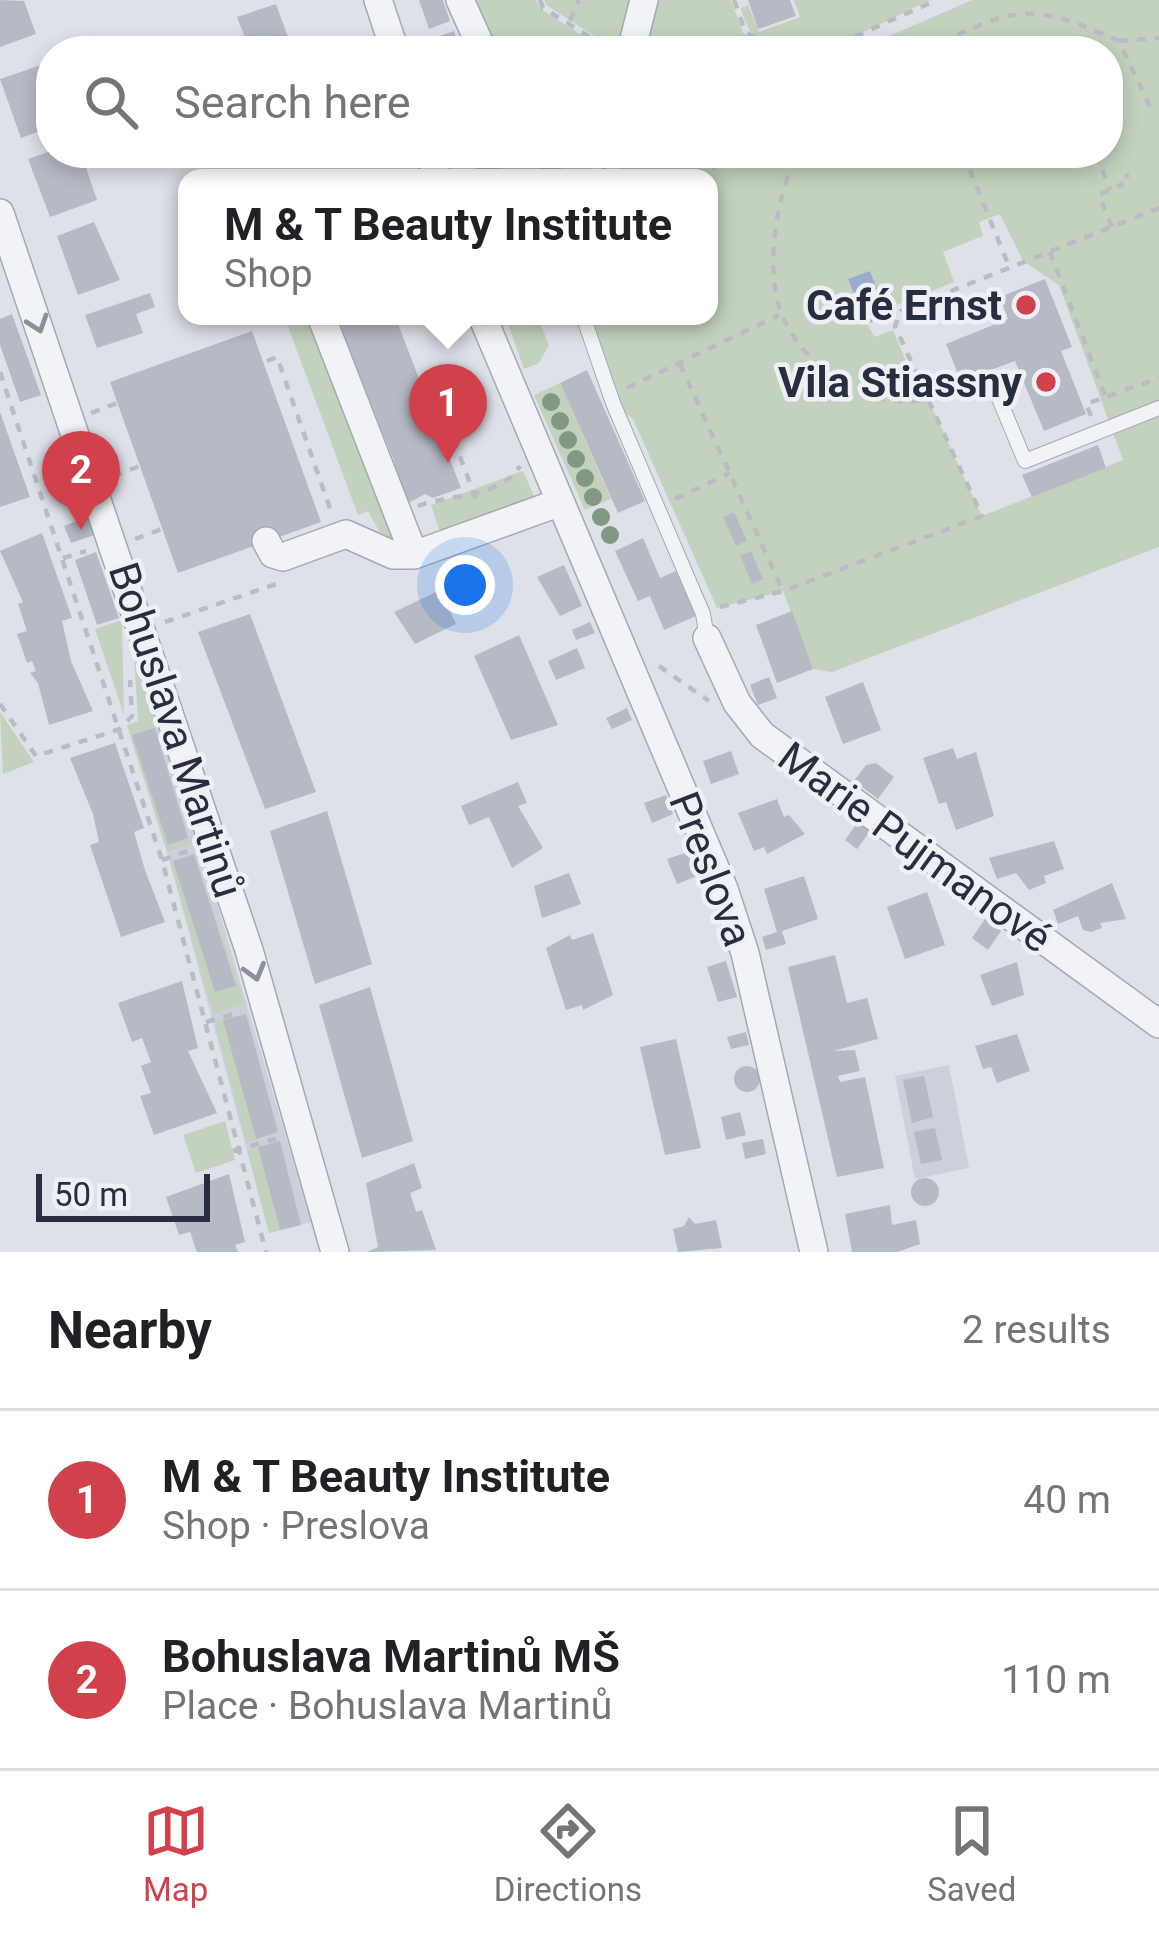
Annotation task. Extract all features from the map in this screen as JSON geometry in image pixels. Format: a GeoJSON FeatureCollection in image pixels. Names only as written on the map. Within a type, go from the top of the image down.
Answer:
{"type":"FeatureCollection","features":[{"type":"Feature","properties":{"kind":"street"},"geometry":{"type":"LineString","coordinates":[[379,0],[390,36]]}},
{"type":"Feature","properties":{"kind":"street"},"geometry":{"type":"LineString","coordinates":[[460,0],[476,36]]}},
{"type":"Feature","properties":{"kind":"street"},"geometry":{"type":"LineString","coordinates":[[635,36],[644,0]]}},
{"type":"Feature","properties":{"kind":"street","name":"Bohuslava Martinů"},"geometry":{"type":"LineString","coordinates":[[0,213],[249,950],[335,1252]]}},
{"type":"Feature","properties":{"kind":"street"},"geometry":{"type":"LineString","coordinates":[[327,325],[364,405],[414,555]]}},
{"type":"Feature","properties":{"kind":"street","name":"Preslova"},"geometry":{"type":"LineString","coordinates":[[486,325],[724,889],[745,952],[814,1252]]}},
{"type":"Feature","properties":{"kind":"street"},"geometry":{"type":"LineString","coordinates":[[266,541],[273,554],[284,557],[346,534],[392,555],[414,555],[558,503]]}},
{"type":"Feature","properties":{"kind":"street","name":"Marie Pujmanové"},"geometry":{"type":"LineString","coordinates":[[705,626],[737,703],[762,735],[1159,1024]]}},
{"type":"Feature","properties":{"kind":"lane"},"geometry":{"type":"LineString","coordinates":[[586,325],[705,626]]}},
{"type":"Feature","properties":{"kind":"lane"},"geometry":{"type":"LineString","coordinates":[[995,389],[1025,461],[1159,408]]}},
{"type":"Feature","properties":{"kind":"path"},"geometry":{"type":"LineString","coordinates":[[540,0],[543,8],[590,36]]}},
{"type":"Feature","properties":{"kind":"path"},"geometry":{"type":"LineString","coordinates":[[570,21],[579,0]]}},
{"type":"Feature","properties":{"kind":"path"},"geometry":{"type":"LineString","coordinates":[[734,0],[745,31],[752,36]]}},
{"type":"Feature","properties":{"kind":"path"},"geometry":{"type":"LineString","coordinates":[[856,36],[937,0]]}},
{"type":"Feature","properties":{"kind":"path"},"geometry":{"type":"LineString","coordinates":[[958,36],[999,17],[1031,10],[1068,17],[1108,36]]}},
{"type":"Feature","properties":{"kind":"path"},"geometry":{"type":"LineString","coordinates":[[1123,41],[1159,38]]}},
{"type":"Feature","properties":{"kind":"path"},"geometry":{"type":"LineString","coordinates":[[1123,49],[1154,113]]}},
{"type":"Feature","properties":{"kind":"path"},"geometry":{"type":"LineString","coordinates":[[792,168],[776,212],[781,314],[808,349],[855,390],[894,403],[928,399],[956,387]]}},
{"type":"Feature","properties":{"kind":"path"},"geometry":{"type":"LineString","coordinates":[[969,168],[1010,268]]}},
{"type":"Feature","properties":{"kind":"path"},"geometry":{"type":"LineString","coordinates":[[1102,168],[1110,190]]}},
{"type":"Feature","properties":{"kind":"path"},"geometry":{"type":"LineString","coordinates":[[1112,227],[1099,195],[1129,175]]}},
{"type":"Feature","properties":{"kind":"path"},"geometry":{"type":"LineString","coordinates":[[705,626],[783,591],[982,516],[896,326],[901,311],[1159,208]]}},
{"type":"Feature","properties":{"kind":"path"},"geometry":{"type":"LineString","coordinates":[[1050,252],[1106,398]]}},
{"type":"Feature","properties":{"kind":"path"},"geometry":{"type":"LineString","coordinates":[[611,396],[781,314]]}},
{"type":"Feature","properties":{"kind":"path"},"geometry":{"type":"LineString","coordinates":[[267,361],[277,357],[336,523]]}},
{"type":"Feature","properties":{"kind":"path"},"geometry":{"type":"LineString","coordinates":[[680,364],[783,591]]}},
{"type":"Feature","properties":{"kind":"path"},"geometry":{"type":"LineString","coordinates":[[0,372],[162,860],[266,1252]]}},
{"type":"Feature","properties":{"kind":"path"},"geometry":{"type":"LineString","coordinates":[[1097,432],[1087,404],[1159,378]]}},
{"type":"Feature","properties":{"kind":"path"},"geometry":{"type":"LineString","coordinates":[[89,413],[117,404]]}},
{"type":"Feature","properties":{"kind":"path"},"geometry":{"type":"LineString","coordinates":[[441,406],[480,509]]}},
{"type":"Feature","properties":{"kind":"path"},"geometry":{"type":"LineString","coordinates":[[111,477],[140,466]]}},
{"type":"Feature","properties":{"kind":"path"},"geometry":{"type":"LineString","coordinates":[[657,507],[730,473]]}},
{"type":"Feature","properties":{"kind":"path"},"geometry":{"type":"LineString","coordinates":[[397,514],[512,477]]}},
{"type":"Feature","properties":{"kind":"path"},"geometry":{"type":"LineString","coordinates":[[134,540],[162,530]]}},
{"type":"Feature","properties":{"kind":"path"},"geometry":{"type":"LineString","coordinates":[[158,624],[275,584]]}},
{"type":"Feature","properties":{"kind":"path"},"geometry":{"type":"LineString","coordinates":[[644,656],[710,701]]}},
{"type":"Feature","properties":{"kind":"path"},"geometry":{"type":"LineString","coordinates":[[0,704],[36,756],[120,728]]}},
{"type":"Feature","properties":{"kind":"path"},"geometry":{"type":"LineString","coordinates":[[162,860],[192,850]]}},
{"type":"Feature","properties":{"kind":"path"},"geometry":{"type":"LineString","coordinates":[[206,1022],[245,1011]]}},
{"type":"Feature","properties":{"kind":"path"},"geometry":{"type":"LineString","coordinates":[[236,1150],[278,1138]]}},
{"type":"Feature","properties":{"kind":"shaded area"},"geometry":{"type":"Polygon","coordinates":[[[476,168],[592,168],[591,169],[476,168]]]}},
{"type":"Feature","properties":{"kind":"shaded area"},"geometry":{"type":"Polygon","coordinates":[[[163,721],[311,1222],[269,1233],[170,862],[129,732],[163,721]]]}},
{"type":"Feature","properties":{"kind":"shaded area"},"geometry":{"type":"Polygon","coordinates":[[[949,1065],[969,1168],[915,1179],[895,1076],[949,1065]]]}},
{"type":"Feature","properties":{"kind":"green space"},"geometry":{"type":"Polygon","coordinates":[[[473,0],[536,0],[541,9],[583,36],[490,36],[473,0]]]}},
{"type":"Feature","properties":{"kind":"green space"},"geometry":{"type":"Polygon","coordinates":[[[544,0],[632,0],[622,36],[595,36],[544,0]]]}},
{"type":"Feature","properties":{"kind":"green space"},"geometry":{"type":"Polygon","coordinates":[[[651,0],[731,0],[747,36],[643,36],[651,0]]]}},
{"type":"Feature","properties":{"kind":"green space"},"geometry":{"type":"Polygon","coordinates":[[[794,0],[930,0],[854,36],[756,36],[741,8],[748,5],[759,32],[800,17],[794,0]]]}},
{"type":"Feature","properties":{"kind":"green space"},"geometry":{"type":"Polygon","coordinates":[[[972,0],[1159,0],[1159,547],[832,672],[813,669],[783,591],[717,608],[633,419],[613,403],[587,325],[718,325],[718,169],[618,169],[1123,168],[1123,36],[889,36],[972,0]],[[1000,214],[979,222],[983,236],[943,252],[954,282],[886,309],[870,271],[867,324],[875,337],[893,330],[922,400],[928,399],[982,516],[1123,460],[1059,285],[1023,261],[1000,214]]]}},
{"type":"Feature","properties":{"kind":"green space"},"geometry":{"type":"Polygon","coordinates":[[[287,325],[316,325],[398,543],[379,531],[368,511],[358,515],[287,325]]]}},
{"type":"Feature","properties":{"kind":"green space"},"geometry":{"type":"Polygon","coordinates":[[[508,325],[541,325],[549,345],[539,363],[524,369],[508,325]]]}},
{"type":"Feature","properties":{"kind":"green space"},"geometry":{"type":"Polygon","coordinates":[[[560,383],[611,499],[585,510],[534,395],[560,383]]]}},
{"type":"Feature","properties":{"kind":"green space"},"geometry":{"type":"Polygon","coordinates":[[[523,471],[534,496],[529,504],[440,532],[431,505],[523,471]]]}},
{"type":"Feature","properties":{"kind":"green space"},"geometry":{"type":"Polygon","coordinates":[[[134,616],[136,621],[122,627],[124,715],[95,629],[134,616]]]}},
{"type":"Feature","properties":{"kind":"green space"},"geometry":{"type":"Polygon","coordinates":[[[133,637],[163,721],[154,725],[190,845],[167,852],[127,725],[138,721],[133,637]]]}},
{"type":"Feature","properties":{"kind":"green space"},"geometry":{"type":"Polygon","coordinates":[[[0,712],[34,762],[3,774],[0,712]]]}},
{"type":"Feature","properties":{"kind":"green space"},"geometry":{"type":"Polygon","coordinates":[[[194,854],[245,1004],[213,1014],[170,862],[194,854]]]}},
{"type":"Feature","properties":{"kind":"green space"},"geometry":{"type":"Polygon","coordinates":[[[246,1014],[278,1132],[246,1143],[215,1022],[246,1014]]]}},
{"type":"Feature","properties":{"kind":"green space"},"geometry":{"type":"Polygon","coordinates":[[[225,1121],[235,1160],[196,1173],[183,1135],[225,1121]]]}},
{"type":"Feature","properties":{"kind":"green space"},"geometry":{"type":"Polygon","coordinates":[[[280,1141],[301,1225],[269,1233],[247,1150],[280,1141]]]}},
{"type":"Feature","properties":{"kind":"water"},"geometry":{"type":"Polygon","coordinates":[[[870,271],[888,315],[867,324],[848,279],[870,271]]]}},
{"type":"Feature","properties":{"kind":"building"},"geometry":{"type":"Polygon","coordinates":[[[0,0],[24,1],[36,34],[0,47],[0,0]]]}},
{"type":"Feature","properties":{"kind":"building"},"geometry":{"type":"Polygon","coordinates":[[[419,0],[443,0],[450,21],[429,29],[419,0]]]}},
{"type":"Feature","properties":{"kind":"building"},"geometry":{"type":"Polygon","coordinates":[[[748,0],[790,0],[796,16],[758,29],[748,0]]]}},
{"type":"Feature","properties":{"kind":"building"},"geometry":{"type":"Polygon","coordinates":[[[276,4],[288,36],[244,36],[237,17],[276,4]]]}},
{"type":"Feature","properties":{"kind":"building"},"geometry":{"type":"Polygon","coordinates":[[[36,67],[36,132],[21,138],[0,79],[36,67]]]}},
{"type":"Feature","properties":{"kind":"building"},"geometry":{"type":"Polygon","coordinates":[[[36,156],[36,168],[86,168],[97,200],[50,217],[28,159],[36,156]]]}},
{"type":"Feature","properties":{"kind":"building"},"geometry":{"type":"Polygon","coordinates":[[[94,222],[120,280],[78,295],[57,236],[94,222]]]}},
{"type":"Feature","properties":{"kind":"building"},"geometry":{"type":"Polygon","coordinates":[[[1045,279],[1072,347],[1061,351],[1086,414],[1044,431],[1015,361],[961,381],[946,344],[1008,319],[1000,297],[1045,279]]]}},
{"type":"Feature","properties":{"kind":"building"},"geometry":{"type":"Polygon","coordinates":[[[150,293],[155,307],[136,314],[143,333],[97,348],[85,315],[150,293]]]}},
{"type":"Feature","properties":{"kind":"building"},"geometry":{"type":"Polygon","coordinates":[[[12,314],[41,395],[20,402],[0,345],[0,319],[12,314]]]}},
{"type":"Feature","properties":{"kind":"building"},"geometry":{"type":"Polygon","coordinates":[[[340,325],[398,325],[461,488],[433,498],[425,494],[405,505],[394,461],[340,325]]]}},
{"type":"Feature","properties":{"kind":"building"},"geometry":{"type":"Polygon","coordinates":[[[252,331],[321,522],[178,573],[110,382],[252,331]]]}},
{"type":"Feature","properties":{"kind":"building"},"geometry":{"type":"Polygon","coordinates":[[[587,370],[645,501],[618,513],[560,383],[587,370]]]}},
{"type":"Feature","properties":{"kind":"building"},"geometry":{"type":"Polygon","coordinates":[[[0,412],[30,497],[0,507],[0,412]]]}},
{"type":"Feature","properties":{"kind":"building"},"geometry":{"type":"Polygon","coordinates":[[[1098,445],[1106,468],[1032,497],[1022,475],[1098,445]]]}},
{"type":"Feature","properties":{"kind":"building"},"geometry":{"type":"Polygon","coordinates":[[[734,512],[747,541],[736,546],[723,517],[734,512]]]}},
{"type":"Feature","properties":{"kind":"building"},"geometry":{"type":"Polygon","coordinates":[[[91,516],[97,534],[71,543],[64,526],[91,516]]]}},
{"type":"Feature","properties":{"kind":"building"},"geometry":{"type":"Polygon","coordinates":[[[42,533],[72,618],[62,621],[71,661],[93,711],[49,725],[38,683],[30,673],[36,671],[32,661],[27,663],[17,634],[27,631],[18,604],[23,602],[0,551],[42,533]]]}},
{"type":"Feature","properties":{"kind":"building"},"geometry":{"type":"Polygon","coordinates":[[[643,538],[660,578],[676,571],[696,616],[664,630],[650,596],[638,601],[615,551],[643,538]]]}},
{"type":"Feature","properties":{"kind":"building"},"geometry":{"type":"Polygon","coordinates":[[[751,551],[763,579],[752,584],[740,555],[751,551]]]}},
{"type":"Feature","properties":{"kind":"building"},"geometry":{"type":"Polygon","coordinates":[[[96,552],[119,618],[97,625],[75,560],[96,552]]]}},
{"type":"Feature","properties":{"kind":"building"},"geometry":{"type":"Polygon","coordinates":[[[564,565],[582,606],[560,616],[537,577],[564,565]]]}},
{"type":"Feature","properties":{"kind":"building"},"geometry":{"type":"Polygon","coordinates":[[[440,590],[456,624],[415,644],[394,612],[440,590]]]}},
{"type":"Feature","properties":{"kind":"building"},"geometry":{"type":"Polygon","coordinates":[[[792,611],[813,669],[777,683],[756,625],[792,611]]]}},
{"type":"Feature","properties":{"kind":"building"},"geometry":{"type":"Polygon","coordinates":[[[250,614],[316,792],[265,809],[198,632],[250,614]]]}},
{"type":"Feature","properties":{"kind":"building"},"geometry":{"type":"Polygon","coordinates":[[[590,622],[595,633],[576,640],[572,630],[590,622]]]}},
{"type":"Feature","properties":{"kind":"building"},"geometry":{"type":"Polygon","coordinates":[[[519,635],[558,725],[511,740],[474,656],[519,635]]]}},
{"type":"Feature","properties":{"kind":"building"},"geometry":{"type":"Polygon","coordinates":[[[577,648],[585,668],[556,680],[548,661],[577,648]]]}},
{"type":"Feature","properties":{"kind":"building"},"geometry":{"type":"Polygon","coordinates":[[[769,677],[777,698],[758,705],[750,685],[769,677]]]}},
{"type":"Feature","properties":{"kind":"building"},"geometry":{"type":"Polygon","coordinates":[[[863,682],[881,730],[843,744],[825,697],[863,682]]]}},
{"type":"Feature","properties":{"kind":"building"},"geometry":{"type":"Polygon","coordinates":[[[627,708],[632,720],[612,729],[606,718],[627,708]]]}},
{"type":"Feature","properties":{"kind":"building"},"geometry":{"type":"Polygon","coordinates":[[[155,728],[188,838],[168,845],[132,735],[155,728]]]}},
{"type":"Feature","properties":{"kind":"building"},"geometry":{"type":"Polygon","coordinates":[[[115,743],[144,828],[134,832],[165,922],[121,937],[90,845],[99,842],[93,814],[70,758],[115,743]]]}},
{"type":"Feature","properties":{"kind":"building"},"geometry":{"type":"Polygon","coordinates":[[[953,748],[957,759],[976,752],[994,816],[956,830],[946,802],[939,804],[923,758],[953,748]]]}},
{"type":"Feature","properties":{"kind":"building"},"geometry":{"type":"Polygon","coordinates":[[[731,751],[739,774],[711,784],[703,761],[731,751]]]}},
{"type":"Feature","properties":{"kind":"building"},"geometry":{"type":"Polygon","coordinates":[[[876,763],[894,777],[878,799],[854,781],[866,765],[876,763]]]}},
{"type":"Feature","properties":{"kind":"building"},"geometry":{"type":"Polygon","coordinates":[[[518,782],[527,803],[518,806],[543,848],[512,868],[489,817],[469,825],[461,806],[518,782]]]}},
{"type":"Feature","properties":{"kind":"building"},"geometry":{"type":"Polygon","coordinates":[[[666,795],[673,814],[652,823],[644,803],[666,795]]]}},
{"type":"Feature","properties":{"kind":"building"},"geometry":{"type":"Polygon","coordinates":[[[777,799],[784,817],[789,815],[805,834],[767,854],[764,847],[754,851],[738,813],[777,799]]]}},
{"type":"Feature","properties":{"kind":"building"},"geometry":{"type":"Polygon","coordinates":[[[327,811],[372,964],[315,984],[270,831],[327,811]]]}},
{"type":"Feature","properties":{"kind":"building"},"geometry":{"type":"Polygon","coordinates":[[[858,822],[870,831],[857,849],[845,840],[858,822]]]}},
{"type":"Feature","properties":{"kind":"building"},"geometry":{"type":"Polygon","coordinates":[[[1054,841],[1064,869],[1044,876],[1046,883],[1029,890],[1016,873],[997,879],[989,858],[1054,841]]]}},
{"type":"Feature","properties":{"kind":"building"},"geometry":{"type":"Polygon","coordinates":[[[688,852],[697,876],[677,884],[667,859],[688,852]]]}},
{"type":"Feature","properties":{"kind":"building"},"geometry":{"type":"Polygon","coordinates":[[[194,854],[236,986],[215,992],[173,861],[194,854]]]}},
{"type":"Feature","properties":{"kind":"building"},"geometry":{"type":"Polygon","coordinates":[[[569,873],[581,904],[542,918],[534,886],[569,873]]]}},
{"type":"Feature","properties":{"kind":"building"},"geometry":{"type":"Polygon","coordinates":[[[804,876],[818,919],[782,931],[786,944],[766,950],[762,937],[777,932],[764,889],[804,876]]]}},
{"type":"Feature","properties":{"kind":"building"},"geometry":{"type":"Polygon","coordinates":[[[1112,883],[1126,919],[1100,923],[1102,928],[1091,932],[1083,930],[1078,916],[1058,924],[1053,910],[1112,883]]]}},
{"type":"Feature","properties":{"kind":"building"},"geometry":{"type":"Polygon","coordinates":[[[927,892],[945,945],[905,959],[887,907],[927,892]]]}},
{"type":"Feature","properties":{"kind":"building"},"geometry":{"type":"Polygon","coordinates":[[[985,919],[1001,931],[988,950],[972,938],[985,919]]]}},
{"type":"Feature","properties":{"kind":"building"},"geometry":{"type":"Polygon","coordinates":[[[593,933],[613,995],[583,1010],[582,1005],[566,1010],[546,948],[570,935],[572,940],[593,933]]]}},
{"type":"Feature","properties":{"kind":"building"},"geometry":{"type":"Polygon","coordinates":[[[835,955],[847,1003],[867,998],[878,1039],[833,1051],[855,1050],[860,1071],[838,1076],[840,1082],[865,1077],[884,1168],[837,1177],[788,967],[835,955]]]}},
{"type":"Feature","properties":{"kind":"building"},"geometry":{"type":"Polygon","coordinates":[[[726,961],[737,997],[718,1002],[707,967],[726,961]]]}},
{"type":"Feature","properties":{"kind":"building"},"geometry":{"type":"Polygon","coordinates":[[[1017,962],[1024,995],[992,1006],[980,975],[1017,962]]]}},
{"type":"Feature","properties":{"kind":"building"},"geometry":{"type":"Polygon","coordinates":[[[182,981],[198,1048],[188,1051],[217,1113],[154,1135],[140,1096],[151,1093],[141,1066],[151,1062],[142,1038],[132,1042],[118,1003],[182,981]]]}},
{"type":"Feature","properties":{"kind":"building"},"geometry":{"type":"Polygon","coordinates":[[[370,987],[413,1141],[362,1158],[319,1005],[370,987]]]}},
{"type":"Feature","properties":{"kind":"building"},"geometry":{"type":"Polygon","coordinates":[[[246,1014],[278,1132],[256,1139],[223,1020],[246,1014]]]}},
{"type":"Feature","properties":{"kind":"building"},"geometry":{"type":"Polygon","coordinates":[[[746,1032],[749,1045],[731,1049],[727,1037],[746,1032]]]}},
{"type":"Feature","properties":{"kind":"building"},"geometry":{"type":"Polygon","coordinates":[[[1017,1034],[1030,1071],[997,1083],[991,1067],[983,1069],[975,1046],[1017,1034]]]}},
{"type":"Feature","properties":{"kind":"building"},"geometry":{"type":"Polygon","coordinates":[[[676,1039],[701,1148],[665,1155],[640,1047],[676,1039]]]}},
{"type":"Feature","properties":{"kind":"building"},"geometry":{"type":"Polygon","coordinates":[[[747,1066],[760,1079],[747,1092],[734,1079],[747,1066]]]}},
{"type":"Feature","properties":{"kind":"building"},"geometry":{"type":"Polygon","coordinates":[[[924,1076],[933,1117],[912,1123],[903,1080],[924,1076]]]}},
{"type":"Feature","properties":{"kind":"building"},"geometry":{"type":"Polygon","coordinates":[[[740,1112],[746,1135],[726,1140],[721,1117],[740,1112]]]}},
{"type":"Feature","properties":{"kind":"building"},"geometry":{"type":"Polygon","coordinates":[[[935,1128],[942,1160],[921,1164],[914,1132],[935,1128]]]}},
{"type":"Feature","properties":{"kind":"building"},"geometry":{"type":"Polygon","coordinates":[[[763,1139],[766,1154],[745,1159],[742,1143],[763,1139]]]}},
{"type":"Feature","properties":{"kind":"building"},"geometry":{"type":"Polygon","coordinates":[[[280,1141],[301,1225],[280,1230],[258,1147],[280,1141]]]}},
{"type":"Feature","properties":{"kind":"building"},"geometry":{"type":"Polygon","coordinates":[[[414,1163],[422,1188],[410,1193],[416,1212],[422,1210],[436,1250],[367,1252],[378,1247],[366,1183],[414,1163]]]}},
{"type":"Feature","properties":{"kind":"building"},"geometry":{"type":"Polygon","coordinates":[[[229,1174],[245,1242],[235,1245],[238,1252],[197,1252],[190,1232],[179,1235],[166,1197],[229,1174]]]}},
{"type":"Feature","properties":{"kind":"building"},"geometry":{"type":"Polygon","coordinates":[[[925,1178],[935,1182],[939,1192],[935,1202],[925,1206],[915,1202],[911,1192],[915,1182],[925,1178]]]}},
{"type":"Feature","properties":{"kind":"building"},"geometry":{"type":"Polygon","coordinates":[[[890,1205],[892,1225],[916,1220],[920,1244],[897,1252],[852,1252],[845,1214],[890,1205]]]}},
{"type":"Feature","properties":{"kind":"building"},"geometry":{"type":"Polygon","coordinates":[[[689,1217],[695,1224],[716,1220],[722,1248],[678,1252],[673,1229],[684,1226],[689,1217]]]}},
{"type":"Feature","properties":{"kind":"place","name":"Café Ernst"},"geometry":{"type":"Point","coordinates":[1026,305]}},
{"type":"Feature","properties":{"kind":"place","name":"Vila Stiassny"},"geometry":{"type":"Point","coordinates":[1046,382]}},
{"type":"Feature","properties":{"kind":"place","name":"M & T Beauty Institute"},"geometry":{"type":"Point","coordinates":[448,463]}},
{"type":"Feature","properties":{"kind":"place","name":"Bohuslava Martinů MŠ"},"geometry":{"type":"Point","coordinates":[81,530]}}]}
